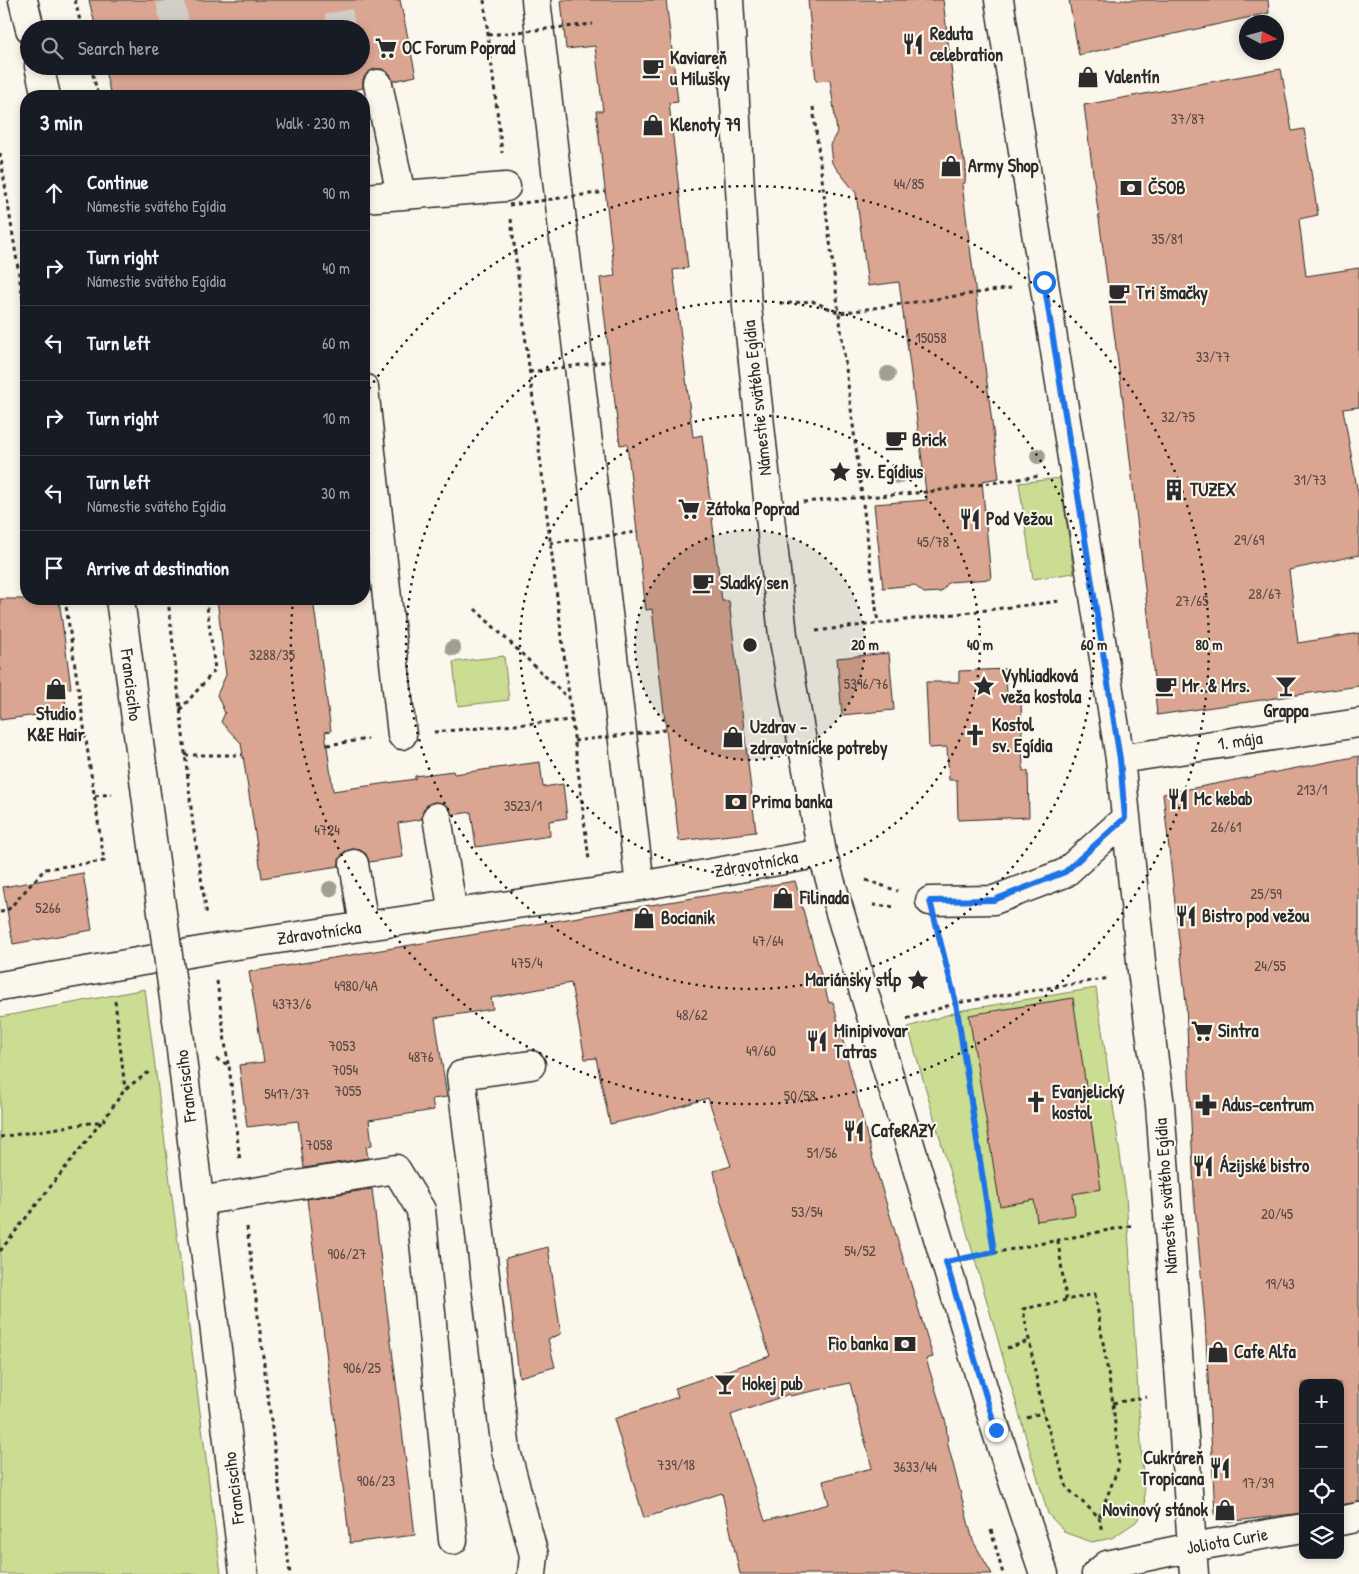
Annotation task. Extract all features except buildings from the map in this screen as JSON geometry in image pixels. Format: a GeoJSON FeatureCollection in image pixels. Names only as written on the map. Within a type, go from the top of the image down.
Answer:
{"type":"FeatureCollection","features":[{"type":"Feature","properties":{"kind":"street"},"geometry":{"type":"LineString","coordinates":[[23,0],[28,20]]}},
{"type":"Feature","properties":{"kind":"street"},"geometry":{"type":"LineString","coordinates":[[536,0],[640,886]]}},
{"type":"Feature","properties":{"kind":"street","name":"Námestie svätého Egídia"},"geometry":{"type":"LineString","coordinates":[[729,0],[746,298],[783,634],[822,853],[996,1430],[1044,1574]]}},
{"type":"Feature","properties":{"kind":"street","name":"Námestie svätého Egídia"},"geometry":{"type":"LineString","coordinates":[[999,0],[1120,759],[1125,818],[1160,1105],[1194,1574]]}},
{"type":"Feature","properties":{"kind":"street"},"geometry":{"type":"LineString","coordinates":[[41,75],[45,90]]}},
{"type":"Feature","properties":{"kind":"street"},"geometry":{"type":"LineString","coordinates":[[378,84],[401,195]]}},
{"type":"Feature","properties":{"kind":"street"},"geometry":{"type":"LineString","coordinates":[[370,198],[401,195],[508,196]]}},
{"type":"Feature","properties":{"kind":"street"},"geometry":{"type":"LineString","coordinates":[[370,443],[402,734]]}},
{"type":"Feature","properties":{"kind":"street","name":"Francisciho"},"geometry":{"type":"LineString","coordinates":[[121,605],[180,1041],[244,1574]]}},
{"type":"Feature","properties":{"kind":"street","name":"1. mája"},"geometry":{"type":"LineString","coordinates":[[1120,759],[1359,723]]}},
{"type":"Feature","properties":{"kind":"street"},"geometry":{"type":"LineString","coordinates":[[438,817],[453,913]]}},
{"type":"Feature","properties":{"kind":"street"},"geometry":{"type":"LineString","coordinates":[[931,906],[994,900],[1065,872],[1125,818]]}},
{"type":"Feature","properties":{"kind":"street","name":"Zdravotnícka"},"geometry":{"type":"LineString","coordinates":[[0,986],[223,947],[640,886],[822,853]]}},
{"type":"Feature","properties":{"kind":"street"},"geometry":{"type":"LineString","coordinates":[[354,864],[364,926]]}},
{"type":"Feature","properties":{"kind":"street"},"geometry":{"type":"LineString","coordinates":[[531,1065],[461,1075],[506,1451],[534,1556],[532,1574]]}},
{"type":"Feature","properties":{"kind":"street"},"geometry":{"type":"LineString","coordinates":[[200,1201],[396,1169],[421,1210],[453,1540]]}},
{"type":"Feature","properties":{"kind":"street"},"geometry":{"type":"LineString","coordinates":[[1344,1520],[1359,1517]]}},
{"type":"Feature","properties":{"kind":"street","name":"Joliota Curie"},"geometry":{"type":"LineString","coordinates":[[1096,1574],[1107,1565],[1192,1547],[1299,1529]]}},
{"type":"Feature","properties":{"kind":"path"},"geometry":{"type":"LineString","coordinates":[[75,0],[80,20]]}},
{"type":"Feature","properties":{"kind":"path"},"geometry":{"type":"LineString","coordinates":[[484,0],[568,698],[586,830]]}},
{"type":"Feature","properties":{"kind":"path"},"geometry":{"type":"LineString","coordinates":[[488,35],[593,24]]}},
{"type":"Feature","properties":{"kind":"path"},"geometry":{"type":"LineString","coordinates":[[93,75],[97,90]]}},
{"type":"Feature","properties":{"kind":"path"},"geometry":{"type":"LineString","coordinates":[[813,107],[878,623]]}},
{"type":"Feature","properties":{"kind":"path"},"geometry":{"type":"LineString","coordinates":[[0,152],[20,280]]}},
{"type":"Feature","properties":{"kind":"path"},"geometry":{"type":"LineString","coordinates":[[508,196],[605,192]]}},
{"type":"Feature","properties":{"kind":"path"},"geometry":{"type":"LineString","coordinates":[[812,301],[840,313],[1012,288]]}},
{"type":"Feature","properties":{"kind":"path"},"geometry":{"type":"LineString","coordinates":[[529,372],[610,361]]}},
{"type":"Feature","properties":{"kind":"path"},"geometry":{"type":"LineString","coordinates":[[769,505],[927,492],[1001,483],[1074,470]]}},
{"type":"Feature","properties":{"kind":"path"},"geometry":{"type":"LineString","coordinates":[[550,542],[638,532]]}},
{"type":"Feature","properties":{"kind":"path"},"geometry":{"type":"LineString","coordinates":[[783,634],[1034,604]]}},
{"type":"Feature","properties":{"kind":"path"},"geometry":{"type":"LineString","coordinates":[[0,912],[7,911],[45,869],[104,861],[75,677],[66,605]]}},
{"type":"Feature","properties":{"kind":"path"},"geometry":{"type":"LineString","coordinates":[[169,605],[193,825],[208,922]]}},
{"type":"Feature","properties":{"kind":"path"},"geometry":{"type":"LineString","coordinates":[[180,710],[215,670],[207,605]]}},
{"type":"Feature","properties":{"kind":"path"},"geometry":{"type":"LineString","coordinates":[[475,609],[568,698]]}},
{"type":"Feature","properties":{"kind":"path"},"geometry":{"type":"LineString","coordinates":[[327,745],[402,734],[572,720]]}},
{"type":"Feature","properties":{"kind":"path"},"geometry":{"type":"LineString","coordinates":[[574,741],[666,730]]}},
{"type":"Feature","properties":{"kind":"path"},"geometry":{"type":"LineString","coordinates":[[185,755],[242,755]]}},
{"type":"Feature","properties":{"kind":"path"},"geometry":{"type":"LineString","coordinates":[[95,796],[114,794]]}},
{"type":"Feature","properties":{"kind":"path"},"geometry":{"type":"LineString","coordinates":[[865,880],[931,906]]}},
{"type":"Feature","properties":{"kind":"path"},"geometry":{"type":"LineString","coordinates":[[834,890],[856,903],[931,906]]}},
{"type":"Feature","properties":{"kind":"path"},"geometry":{"type":"LineString","coordinates":[[931,906],[956,1003],[994,1252]]}},
{"type":"Feature","properties":{"kind":"path"},"geometry":{"type":"LineString","coordinates":[[217,980],[290,1574]]}},
{"type":"Feature","properties":{"kind":"path"},"geometry":{"type":"LineString","coordinates":[[876,1029],[956,1003],[1100,980]]}},
{"type":"Feature","properties":{"kind":"path"},"geometry":{"type":"LineString","coordinates":[[114,997],[125,1089]]}},
{"type":"Feature","properties":{"kind":"path"},"geometry":{"type":"LineString","coordinates":[[211,1057],[228,1065]]}},
{"type":"Feature","properties":{"kind":"path"},"geometry":{"type":"LineString","coordinates":[[0,1251],[103,1121],[125,1089],[152,1069]]}},
{"type":"Feature","properties":{"kind":"path"},"geometry":{"type":"LineString","coordinates":[[0,1137],[103,1121]]}},
{"type":"Feature","properties":{"kind":"path"},"geometry":{"type":"LineString","coordinates":[[946,1262],[1122,1228]]}},
{"type":"Feature","properties":{"kind":"path"},"geometry":{"type":"LineString","coordinates":[[1058,1241],[1066,1300]]}},
{"type":"Feature","properties":{"kind":"path"},"geometry":{"type":"LineString","coordinates":[[1095,1294],[1113,1403],[1119,1466],[1099,1517],[1067,1488],[1043,1412],[1023,1309],[1066,1300],[1095,1294]]}},
{"type":"Feature","properties":{"kind":"path"},"geometry":{"type":"LineString","coordinates":[[1113,1403],[1144,1397]]}},
{"type":"Feature","properties":{"kind":"green space"},"geometry":{"type":"Polygon","coordinates":[[[1060,478],[1074,573],[1033,579],[1019,483],[1060,478]]]}},
{"type":"Feature","properties":{"kind":"green space"},"geometry":{"type":"Polygon","coordinates":[[[504,656],[509,700],[458,706],[453,662],[504,656]]]}},
{"type":"Feature","properties":{"kind":"green space"},"geometry":{"type":"Polygon","coordinates":[[[1096,988],[1126,1196],[1145,1508],[1136,1522],[1112,1538],[1092,1542],[1066,1533],[1048,1514],[908,1027],[963,1010],[1096,988]]]}},
{"type":"Feature","properties":{"kind":"green space"},"geometry":{"type":"Polygon","coordinates":[[[145,989],[221,1574],[0,1574],[0,1017],[145,989]]]}},
{"type":"Feature","properties":{"kind":"tunnel"},"geometry":{"type":"LineString","coordinates":[[170,0],[174,20]]}},
{"type":"Feature","properties":{"kind":"tunnel"},"geometry":{"type":"LineString","coordinates":[[336,0],[340,20]]}},
{"type":"Feature","properties":{"kind":"place","name":"Reduta celebration"},"geometry":{"type":"Point","coordinates":[913,44]}},
{"type":"Feature","properties":{"kind":"place","name":"OC Forum Poprad"},"geometry":{"type":"Point","coordinates":[386,48]}},
{"type":"Feature","properties":{"kind":"place","name":"Kaviareň u Milušky"},"geometry":{"type":"Point","coordinates":[653,68]}},
{"type":"Feature","properties":{"kind":"place","name":"Valentín"},"geometry":{"type":"Point","coordinates":[1088,77]}},
{"type":"Feature","properties":{"kind":"place","name":"Klenoty 79"},"geometry":{"type":"Point","coordinates":[653,125]}},
{"type":"Feature","properties":{"kind":"place","name":"Army Shop"},"geometry":{"type":"Point","coordinates":[951,166]}},
{"type":"Feature","properties":{"kind":"place","name":"ČSOB"},"geometry":{"type":"Point","coordinates":[1131,188]}},
{"type":"Feature","properties":{"kind":"place","name":"Tri šmačky"},"geometry":{"type":"Point","coordinates":[1119,293]}},
{"type":"Feature","properties":{"kind":"place","name":"Brick"},"geometry":{"type":"Point","coordinates":[896,440]}},
{"type":"Feature","properties":{"kind":"place","name":"sv. Egídius"},"geometry":{"type":"Point","coordinates":[840,472]}},
{"type":"Feature","properties":{"kind":"place","name":"TUZEX"},"geometry":{"type":"Point","coordinates":[1174,490]}},
{"type":"Feature","properties":{"kind":"place","name":"Zátoka Poprad"},"geometry":{"type":"Point","coordinates":[689,509]}},
{"type":"Feature","properties":{"kind":"place","name":"Pod Vežou"},"geometry":{"type":"Point","coordinates":[970,519]}},
{"type":"Feature","properties":{"kind":"place","name":"Sladký sen"},"geometry":{"type":"Point","coordinates":[703,583]}},
{"type":"Feature","properties":{"kind":"place","name":"Vyhliadková veža kostola"},"geometry":{"type":"Point","coordinates":[984,686]}},
{"type":"Feature","properties":{"kind":"place","name":"Mr. & Mrs."},"geometry":{"type":"Point","coordinates":[1166,686]}},
{"type":"Feature","properties":{"kind":"place","name":"Grappa"},"geometry":{"type":"Point","coordinates":[1286,686]}},
{"type":"Feature","properties":{"kind":"place","name":"Studio K&E Hair"},"geometry":{"type":"Point","coordinates":[56,689]}},
{"type":"Feature","properties":{"kind":"place","name":"Kostol sv. Egídia"},"geometry":{"type":"Point","coordinates":[975,735]}},
{"type":"Feature","properties":{"kind":"place","name":"Uzdrav - zdravotnícke potreby"},"geometry":{"type":"Point","coordinates":[733,737]}},
{"type":"Feature","properties":{"kind":"place","name":"Mc kebab"},"geometry":{"type":"Point","coordinates":[1178,799]}},
{"type":"Feature","properties":{"kind":"place","name":"Prima banka"},"geometry":{"type":"Point","coordinates":[736,802]}},
{"type":"Feature","properties":{"kind":"place","name":"Filinada"},"geometry":{"type":"Point","coordinates":[783,898]}},
{"type":"Feature","properties":{"kind":"place","name":"Bistro pod vežou"},"geometry":{"type":"Point","coordinates":[1186,916]}},
{"type":"Feature","properties":{"kind":"place","name":"Bocianik"},"geometry":{"type":"Point","coordinates":[644,918]}},
{"type":"Feature","properties":{"kind":"place","name":"Mariánsky stĺp"},"geometry":{"type":"Point","coordinates":[918,980]}},
{"type":"Feature","properties":{"kind":"place","name":"Sintra"},"geometry":{"type":"Point","coordinates":[1202,1031]}},
{"type":"Feature","properties":{"kind":"place","name":"Minipivovar Tatras"},"geometry":{"type":"Point","coordinates":[817,1041]}},
{"type":"Feature","properties":{"kind":"place","name":"Evanjelický kostol"},"geometry":{"type":"Point","coordinates":[1036,1102]}},
{"type":"Feature","properties":{"kind":"place","name":"Adus-centrum"},"geometry":{"type":"Point","coordinates":[1206,1105]}},
{"type":"Feature","properties":{"kind":"place","name":"CafeRAZY"},"geometry":{"type":"Point","coordinates":[854,1131]}},
{"type":"Feature","properties":{"kind":"place","name":"Ázijské bistro"},"geometry":{"type":"Point","coordinates":[1203,1166]}},
{"type":"Feature","properties":{"kind":"place","name":"Fio banka"},"geometry":{"type":"Point","coordinates":[905,1344]}},
{"type":"Feature","properties":{"kind":"place","name":"Cafe Alfa"},"geometry":{"type":"Point","coordinates":[1218,1352]}},
{"type":"Feature","properties":{"kind":"place","name":"Hokej pub"},"geometry":{"type":"Point","coordinates":[725,1384]}},
{"type":"Feature","properties":{"kind":"place","name":"Cukráreň Tropicana"},"geometry":{"type":"Point","coordinates":[1220,1468]}},
{"type":"Feature","properties":{"kind":"place","name":"Novinový stánok"},"geometry":{"type":"Point","coordinates":[1225,1510]}},
{"type":"Feature","properties":{"kind":"route"},"geometry":{"type":"LineString","coordinates":[[996,1430],[946,1262],[994,1252],[956,1003],[930,901],[994,900],[1065,872],[1125,818],[1120,759],[1044,282]]}}]}
